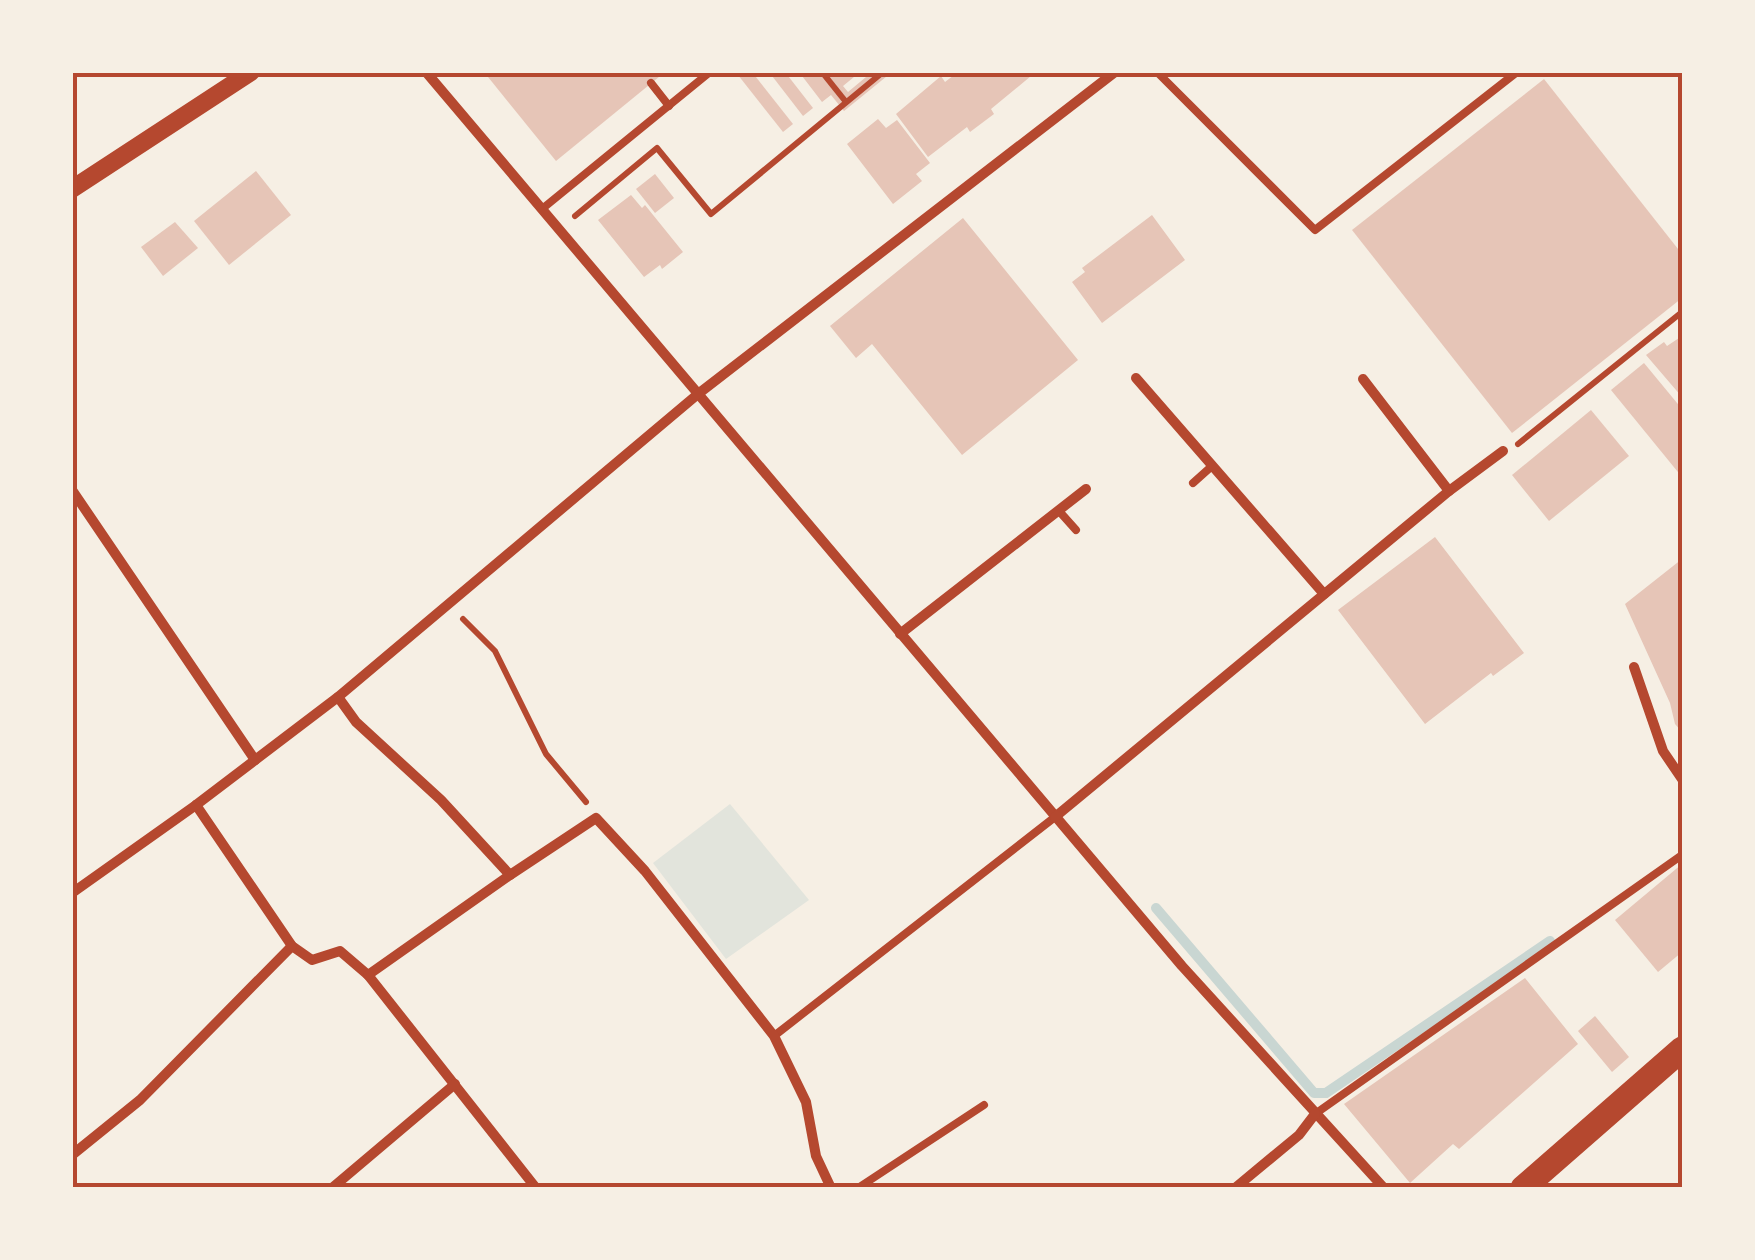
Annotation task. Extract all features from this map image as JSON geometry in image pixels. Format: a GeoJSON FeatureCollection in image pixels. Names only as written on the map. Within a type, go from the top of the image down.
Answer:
{"type":"FeatureCollection","features":[{"type":"Feature","properties":{"kind":"main road"},"geometry":{"type":"LineString","coordinates":[[1523,1188],[1682,1049]]}},
{"type":"Feature","properties":{"kind":"street"},"geometry":{"type":"LineString","coordinates":[[72,190],[251,72]]}},
{"type":"Feature","properties":{"kind":"street"},"geometry":{"type":"LineString","coordinates":[[426,72],[1054,817],[1384,1188]]}},
{"type":"Feature","properties":{"kind":"street"},"geometry":{"type":"LineString","coordinates":[[72,893],[338,697],[698,394],[1115,72]]}},
{"type":"Feature","properties":{"kind":"street"},"geometry":{"type":"LineString","coordinates":[[1136,378],[1324,594]]}},
{"type":"Feature","properties":{"kind":"street"},"geometry":{"type":"LineString","coordinates":[[1363,378],[1449,491]]}},
{"type":"Feature","properties":{"kind":"street"},"geometry":{"type":"LineString","coordinates":[[1054,817],[1449,491],[1503,451]]}},
{"type":"Feature","properties":{"kind":"street"},"geometry":{"type":"LineString","coordinates":[[900,634],[1086,489]]}},
{"type":"Feature","properties":{"kind":"street"},"geometry":{"type":"LineString","coordinates":[[72,490],[254,760]]}},
{"type":"Feature","properties":{"kind":"street"},"geometry":{"type":"LineString","coordinates":[[1634,666],[1663,750],[1682,779]]}},
{"type":"Feature","properties":{"kind":"street"},"geometry":{"type":"LineString","coordinates":[[338,697],[356,722],[441,800],[510,874]]}},
{"type":"Feature","properties":{"kind":"street"},"geometry":{"type":"LineString","coordinates":[[196,805],[292,946],[312,960],[340,951],[368,976],[536,1188]]}},
{"type":"Feature","properties":{"kind":"street"},"geometry":{"type":"LineString","coordinates":[[368,976],[596,818],[645,871],[774,1036],[806,1102],[816,1156],[831,1188]]}},
{"type":"Feature","properties":{"kind":"street"},"geometry":{"type":"LineString","coordinates":[[72,1155],[140,1100],[292,946]]}},
{"type":"Feature","properties":{"kind":"street"},"geometry":{"type":"LineString","coordinates":[[332,1188],[455,1084]]}},
{"type":"Feature","properties":{"kind":"street"},"geometry":{"type":"LineString","coordinates":[[1235,1188],[1299,1136],[1315,1114]]}},
{"type":"Feature","properties":{"kind":"lane"},"geometry":{"type":"LineString","coordinates":[[542,209],[710,72]]}},
{"type":"Feature","properties":{"kind":"lane"},"geometry":{"type":"LineString","coordinates":[[1157,72],[1315,230],[1518,72]]}},
{"type":"Feature","properties":{"kind":"lane"},"geometry":{"type":"LineString","coordinates":[[651,83],[669,106]]}},
{"type":"Feature","properties":{"kind":"lane"},"geometry":{"type":"LineString","coordinates":[[1193,483],[1212,466]]}},
{"type":"Feature","properties":{"kind":"lane"},"geometry":{"type":"LineString","coordinates":[[1059,510],[1076,530]]}},
{"type":"Feature","properties":{"kind":"lane"},"geometry":{"type":"LineString","coordinates":[[774,1036],[1054,817]]}},
{"type":"Feature","properties":{"kind":"lane"},"geometry":{"type":"LineString","coordinates":[[1315,1114],[1682,855]]}},
{"type":"Feature","properties":{"kind":"lane"},"geometry":{"type":"LineString","coordinates":[[858,1188],[984,1104]]}},
{"type":"Feature","properties":{"kind":"path"},"geometry":{"type":"LineString","coordinates":[[822,72],[846,102]]}},
{"type":"Feature","properties":{"kind":"path"},"geometry":{"type":"LineString","coordinates":[[574,218],[657,148],[710,214],[882,72]]}},
{"type":"Feature","properties":{"kind":"path"},"geometry":{"type":"LineString","coordinates":[[1503,451],[1515,446],[1682,312]]}},
{"type":"Feature","properties":{"kind":"path"},"geometry":{"type":"LineString","coordinates":[[448,604],[495,651],[546,754],[596,818]]}},
{"type":"Feature","properties":{"kind":"shaded area"},"geometry":{"type":"Polygon","coordinates":[[[730,804],[809,900],[726,959],[653,863],[730,804]]]}},
{"type":"Feature","properties":{"kind":"building"},"geometry":{"type":"Polygon","coordinates":[[[484,72],[665,72],[556,161],[484,72]]]}},
{"type":"Feature","properties":{"kind":"building"},"geometry":{"type":"Polygon","coordinates":[[[752,72],[793,124],[783,132],[738,75],[752,72]]]}},
{"type":"Feature","properties":{"kind":"building"},"geometry":{"type":"Polygon","coordinates":[[[769,72],[785,72],[813,108],[803,116],[769,72]]]}},
{"type":"Feature","properties":{"kind":"building"},"geometry":{"type":"Polygon","coordinates":[[[799,72],[860,72],[843,86],[848,92],[872,72],[892,72],[844,111],[831,95],[822,102],[799,72]]]}},
{"type":"Feature","properties":{"kind":"building"},"geometry":{"type":"Polygon","coordinates":[[[958,72],[1028,72],[1031,76],[991,109],[994,114],[970,132],[967,127],[928,157],[896,114],[941,76],[945,82],[958,72]]]}},
{"type":"Feature","properties":{"kind":"building"},"geometry":{"type":"Polygon","coordinates":[[[1544,79],[1682,254],[1682,298],[1512,433],[1352,230],[1544,79]]]}},
{"type":"Feature","properties":{"kind":"building"},"geometry":{"type":"Polygon","coordinates":[[[878,119],[886,128],[897,120],[930,163],[916,174],[922,181],[893,204],[847,144],[878,119]]]}},
{"type":"Feature","properties":{"kind":"building"},"geometry":{"type":"Polygon","coordinates":[[[256,171],[291,215],[229,265],[194,221],[256,171]]]}},
{"type":"Feature","properties":{"kind":"building"},"geometry":{"type":"Polygon","coordinates":[[[655,174],[674,198],[655,213],[636,189],[655,174]]]}},
{"type":"Feature","properties":{"kind":"building"},"geometry":{"type":"Polygon","coordinates":[[[631,195],[642,208],[645,205],[683,252],[644,277],[598,220],[631,195]]]}},
{"type":"Feature","properties":{"kind":"building"},"geometry":{"type":"Polygon","coordinates":[[[1152,215],[1185,260],[1102,323],[1072,282],[1085,272],[1082,268],[1152,215]]]}},
{"type":"Feature","properties":{"kind":"building"},"geometry":{"type":"Polygon","coordinates":[[[963,218],[1078,360],[962,455],[872,344],[856,358],[830,326],[963,218]]]}},
{"type":"Feature","properties":{"kind":"building"},"geometry":{"type":"Polygon","coordinates":[[[175,222],[198,248],[163,276],[141,247],[175,222]]]}},
{"type":"Feature","properties":{"kind":"building"},"geometry":{"type":"Polygon","coordinates":[[[1682,336],[1682,397],[1646,355],[1664,342],[1667,346],[1682,336]]]}},
{"type":"Feature","properties":{"kind":"building"},"geometry":{"type":"Polygon","coordinates":[[[1644,363],[1682,409],[1682,477],[1611,390],[1644,363]]]}},
{"type":"Feature","properties":{"kind":"building"},"geometry":{"type":"Polygon","coordinates":[[[1591,410],[1629,456],[1549,521],[1512,475],[1591,410]]]}},
{"type":"Feature","properties":{"kind":"building"},"geometry":{"type":"Polygon","coordinates":[[[1435,537],[1524,653],[1425,724],[1338,610],[1435,537]]]}},
{"type":"Feature","properties":{"kind":"building"},"geometry":{"type":"Polygon","coordinates":[[[1682,559],[1682,732],[1675,724],[1670,703],[1625,604],[1682,559]]]}},
{"type":"Feature","properties":{"kind":"building"},"geometry":{"type":"Polygon","coordinates":[[[1682,864],[1682,952],[1658,972],[1615,920],[1682,864]]]}},
{"type":"Feature","properties":{"kind":"building"},"geometry":{"type":"Polygon","coordinates":[[[1525,978],[1578,1044],[1459,1149],[1453,1144],[1410,1183],[1344,1104],[1525,978]]]}},
{"type":"Feature","properties":{"kind":"building"},"geometry":{"type":"Polygon","coordinates":[[[1595,1016],[1629,1057],[1612,1072],[1578,1031],[1595,1016]]]}},
{"type":"Feature","properties":{"kind":"waterway"},"geometry":{"type":"LineString","coordinates":[[1156,908],[1314,1093],[1326,1093],[1550,941]]}}]}
